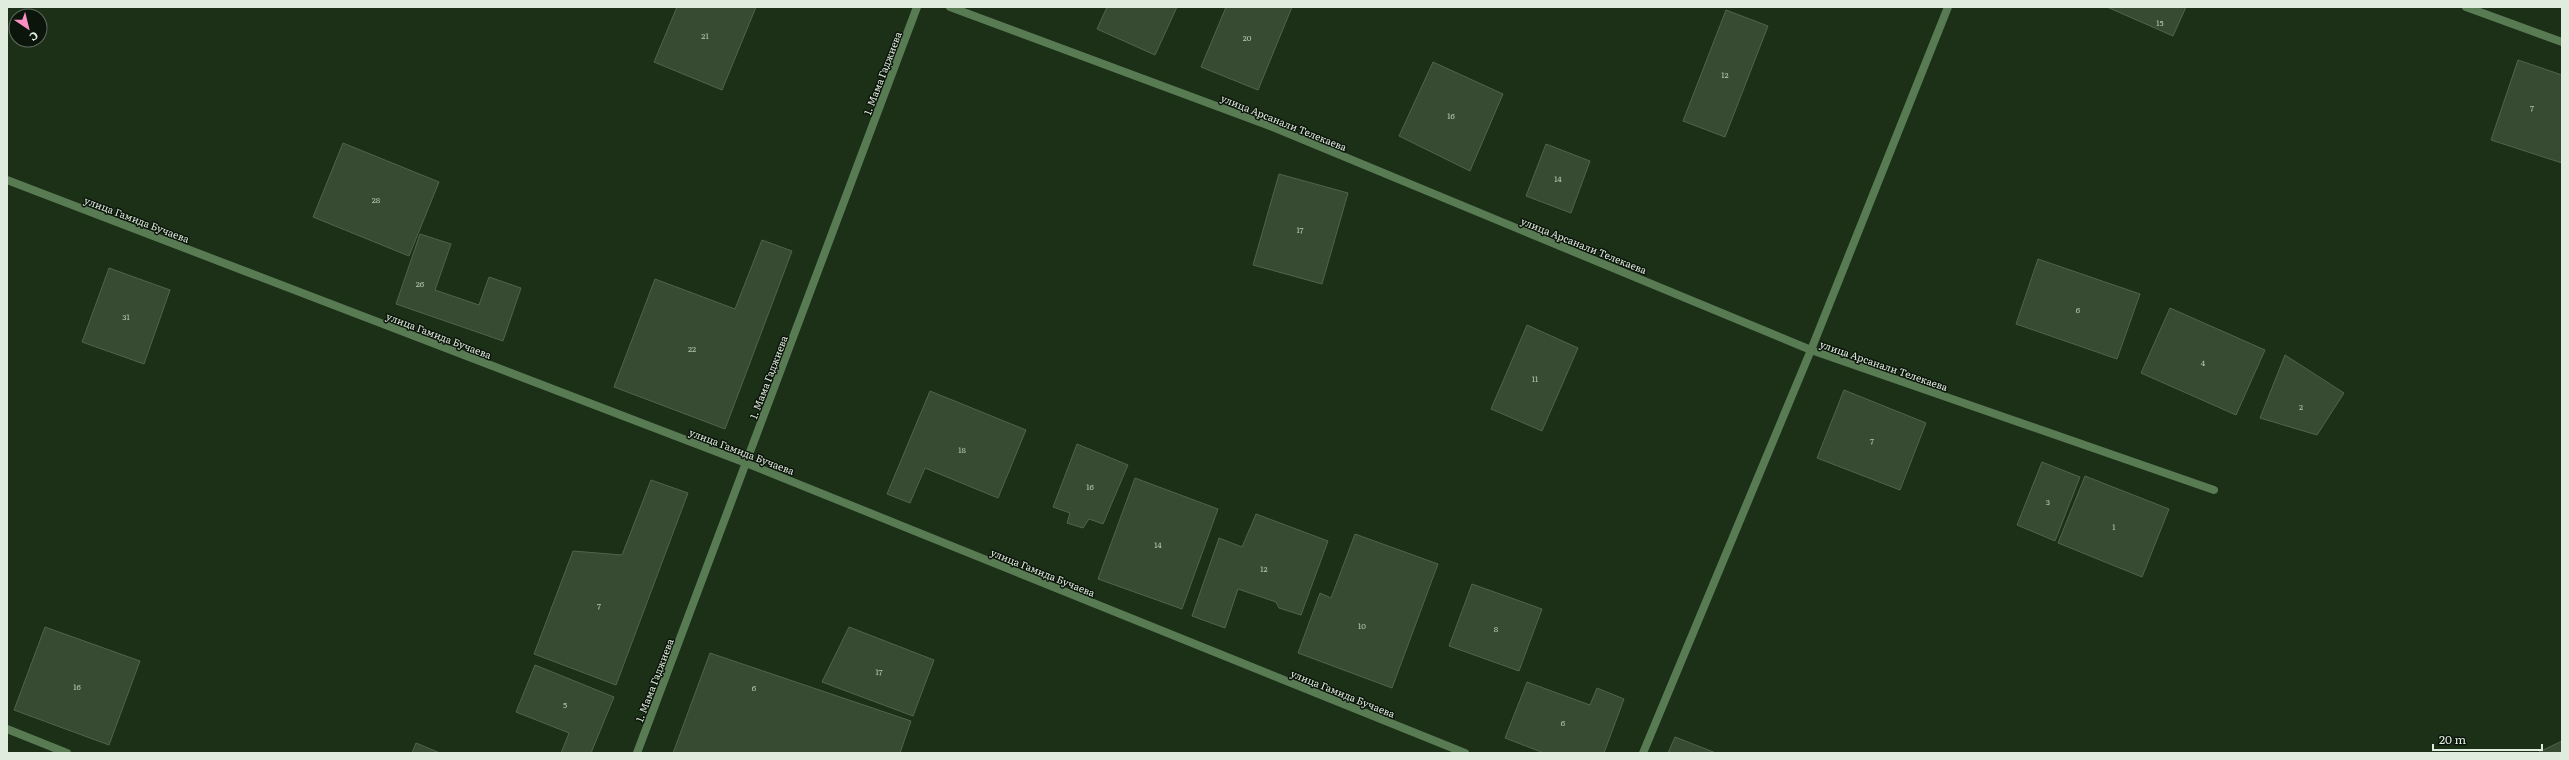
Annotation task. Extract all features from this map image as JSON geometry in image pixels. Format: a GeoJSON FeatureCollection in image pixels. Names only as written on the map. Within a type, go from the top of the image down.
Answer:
{"type":"FeatureCollection","features":[{"type":"Feature","properties":{"kind":"street","name":"1. Мама Гаджиева"},"geometry":{"type":"LineString","coordinates":[[636,753],[917,7]]}},
{"type":"Feature","properties":{"kind":"street","name":"улица Арсанали Телекаева"},"geometry":{"type":"LineString","coordinates":[[950,7],[1270,126],[1811,350],[2214,490]]}},
{"type":"Feature","properties":{"kind":"street"},"geometry":{"type":"LineString","coordinates":[[1643,753],[1811,350],[1948,7]]}},
{"type":"Feature","properties":{"kind":"street"},"geometry":{"type":"LineString","coordinates":[[2466,7],[2562,42]]}},
{"type":"Feature","properties":{"kind":"street","name":"улица Гамида Бучаева"},"geometry":{"type":"LineString","coordinates":[[7,180],[746,463],[1465,753]]}},
{"type":"Feature","properties":{"kind":"street"},"geometry":{"type":"LineString","coordinates":[[7,729],[67,753]]}},
{"type":"Feature","properties":{"kind":"building"},"geometry":{"type":"Polygon","coordinates":[[[677,7],[756,7],[722,90],[654,62],[677,7]]]}},
{"type":"Feature","properties":{"kind":"building"},"geometry":{"type":"Polygon","coordinates":[[[1107,7],[1177,7],[1155,55],[1097,29],[1107,7]]]}},
{"type":"Feature","properties":{"kind":"building"},"geometry":{"type":"Polygon","coordinates":[[[1226,7],[1292,7],[1258,90],[1201,67],[1226,7]]]}},
{"type":"Feature","properties":{"kind":"building"},"geometry":{"type":"Polygon","coordinates":[[[2107,7],[2186,7],[2173,36],[2107,7]]]}},
{"type":"Feature","properties":{"kind":"building"},"geometry":{"type":"Polygon","coordinates":[[[1726,10],[1768,26],[1725,137],[1683,121],[1726,10]]]}},
{"type":"Feature","properties":{"kind":"building"},"geometry":{"type":"Polygon","coordinates":[[[2518,60],[2562,75],[2562,163],[2491,140],[2518,60]]]}},
{"type":"Feature","properties":{"kind":"building"},"geometry":{"type":"Polygon","coordinates":[[[1433,62],[1503,94],[1470,171],[1399,136],[1433,62]]]}},
{"type":"Feature","properties":{"kind":"building"},"geometry":{"type":"Polygon","coordinates":[[[343,143],[439,182],[409,256],[313,217],[343,143]]]}},
{"type":"Feature","properties":{"kind":"building"},"geometry":{"type":"Polygon","coordinates":[[[1546,144],[1590,161],[1571,213],[1526,196],[1546,144]]]}},
{"type":"Feature","properties":{"kind":"building"},"geometry":{"type":"Polygon","coordinates":[[[1279,174],[1348,193],[1322,284],[1253,265],[1279,174]]]}},
{"type":"Feature","properties":{"kind":"building"},"geometry":{"type":"Polygon","coordinates":[[[420,234],[451,244],[435,290],[479,305],[489,277],[521,288],[503,341],[396,304],[420,234]]]}},
{"type":"Feature","properties":{"kind":"building"},"geometry":{"type":"Polygon","coordinates":[[[762,240],[792,251],[725,429],[614,387],[655,279],[735,309],[762,240]]]}},
{"type":"Feature","properties":{"kind":"building"},"geometry":{"type":"Polygon","coordinates":[[[2038,259],[2140,294],[2117,359],[2016,324],[2038,259]]]}},
{"type":"Feature","properties":{"kind":"building"},"geometry":{"type":"Polygon","coordinates":[[[109,268],[170,290],[144,364],[82,342],[109,268]]]}},
{"type":"Feature","properties":{"kind":"building"},"geometry":{"type":"Polygon","coordinates":[[[2170,308],[2265,350],[2236,415],[2141,373],[2170,308]]]}},
{"type":"Feature","properties":{"kind":"building"},"geometry":{"type":"Polygon","coordinates":[[[1527,325],[1578,348],[1542,431],[1491,409],[1527,325]]]}},
{"type":"Feature","properties":{"kind":"building"},"geometry":{"type":"Polygon","coordinates":[[[2285,355],[2344,393],[2317,435],[2260,418],[2285,355]]]}},
{"type":"Feature","properties":{"kind":"building"},"geometry":{"type":"Polygon","coordinates":[[[1844,390],[1926,423],[1900,490],[1817,458],[1844,390]]]}},
{"type":"Feature","properties":{"kind":"building"},"geometry":{"type":"Polygon","coordinates":[[[930,391],[1026,430],[998,498],[925,468],[910,503],[887,494],[930,391]]]}},
{"type":"Feature","properties":{"kind":"building"},"geometry":{"type":"Polygon","coordinates":[[[1077,444],[1128,465],[1103,524],[1089,519],[1083,528],[1067,523],[1070,513],[1053,507],[1077,444]]]}},
{"type":"Feature","properties":{"kind":"building"},"geometry":{"type":"Polygon","coordinates":[[[2042,462],[2080,477],[2055,541],[2017,525],[2042,462]]]}},
{"type":"Feature","properties":{"kind":"building"},"geometry":{"type":"Polygon","coordinates":[[[2085,476],[2169,509],[2142,577],[2058,543],[2085,476]]]}},
{"type":"Feature","properties":{"kind":"building"},"geometry":{"type":"Polygon","coordinates":[[[1135,478],[1218,509],[1182,609],[1098,579],[1135,478]]]}},
{"type":"Feature","properties":{"kind":"building"},"geometry":{"type":"Polygon","coordinates":[[[651,480],[688,493],[616,685],[534,654],[573,551],[622,555],[651,480]]]}},
{"type":"Feature","properties":{"kind":"building"},"geometry":{"type":"Polygon","coordinates":[[[1256,514],[1328,541],[1301,615],[1279,608],[1276,602],[1238,589],[1225,628],[1192,616],[1219,538],[1242,547],[1256,514]]]}},
{"type":"Feature","properties":{"kind":"building"},"geometry":{"type":"Polygon","coordinates":[[[1355,534],[1438,564],[1392,688],[1298,653],[1320,593],[1331,598],[1355,534]]]}},
{"type":"Feature","properties":{"kind":"building"},"geometry":{"type":"Polygon","coordinates":[[[1472,584],[1542,609],[1519,671],[1449,646],[1472,584]]]}},
{"type":"Feature","properties":{"kind":"building"},"geometry":{"type":"Polygon","coordinates":[[[45,627],[140,661],[109,745],[14,710],[45,627]]]}},
{"type":"Feature","properties":{"kind":"building"},"geometry":{"type":"Polygon","coordinates":[[[849,627],[934,660],[913,716],[822,682],[849,627]]]}},
{"type":"Feature","properties":{"kind":"building"},"geometry":{"type":"Polygon","coordinates":[[[710,653],[911,721],[900,753],[673,753],[710,653]]]}},
{"type":"Feature","properties":{"kind":"building"},"geometry":{"type":"Polygon","coordinates":[[[535,665],[614,697],[591,753],[561,753],[569,733],[516,712],[535,665]]]}},
{"type":"Feature","properties":{"kind":"building"},"geometry":{"type":"Polygon","coordinates":[[[1527,682],[1590,705],[1597,688],[1624,699],[1604,753],[1544,753],[1505,738],[1527,682]]]}},
{"type":"Feature","properties":{"kind":"building"},"geometry":{"type":"Polygon","coordinates":[[[1675,737],[1716,753],[1668,753],[1675,737]]]}},
{"type":"Feature","properties":{"kind":"building"},"geometry":{"type":"Polygon","coordinates":[[[2562,741],[2562,753],[2537,753],[2562,741]]]}},
{"type":"Feature","properties":{"kind":"building"},"geometry":{"type":"Polygon","coordinates":[[[416,743],[440,753],[412,753],[416,743]]]}}]}
